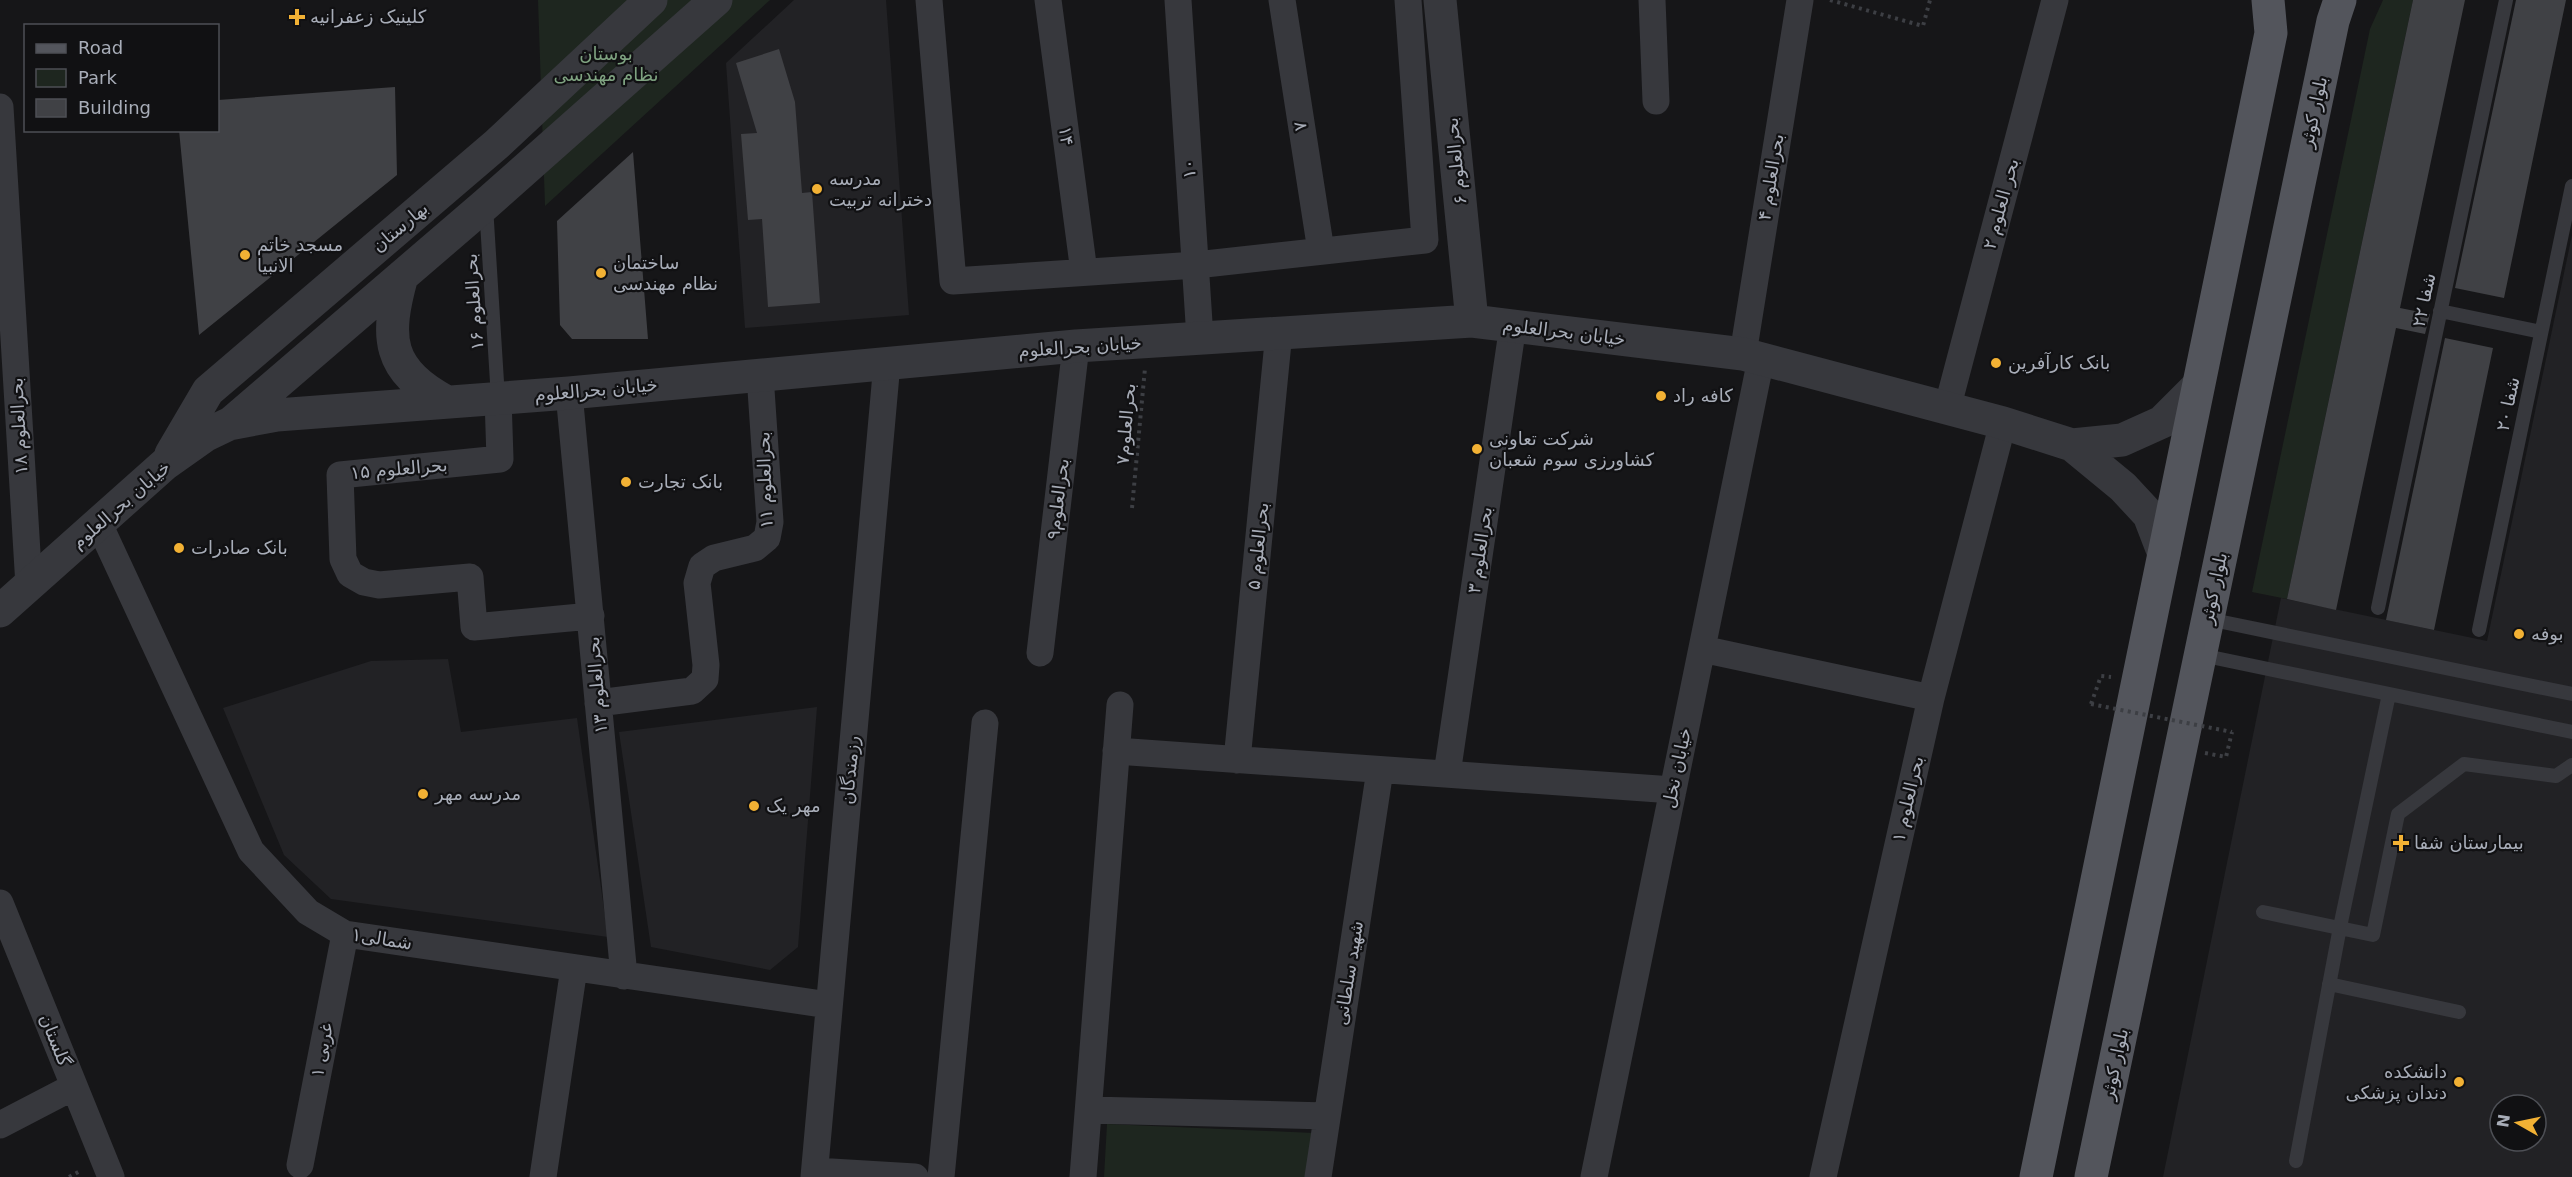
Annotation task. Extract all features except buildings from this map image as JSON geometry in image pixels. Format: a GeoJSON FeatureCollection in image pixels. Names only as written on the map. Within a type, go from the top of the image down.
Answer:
{"type":"FeatureCollection","features":[{"type":"Feature","properties":{"kind":"main road"},"geometry":{"type":"LineString","coordinates":[[2036,1177],[2271,33],[2268,0]]}},
{"type":"Feature","properties":{"kind":"main road","name":"بلوار کوثر"},"geometry":{"type":"LineString","coordinates":[[2091,1177],[2339,7]]}},
{"type":"Feature","properties":{"kind":"street"},"geometry":{"type":"LineString","coordinates":[[600,45],[618,0]]}},
{"type":"Feature","properties":{"kind":"street","name":"بهارستان"},"geometry":{"type":"LineString","coordinates":[[165,464],[208,391],[497,144],[600,45],[651,0]]}},
{"type":"Feature","properties":{"kind":"street"},"geometry":{"type":"LineString","coordinates":[[230,424],[486,204],[716,0]]}},
{"type":"Feature","properties":{"kind":"street"},"geometry":{"type":"LineString","coordinates":[[929,0],[953,281],[1196,265],[1425,240],[1408,0]]}},
{"type":"Feature","properties":{"kind":"street","name":"۱۴"},"geometry":{"type":"LineString","coordinates":[[1048,0],[1084,272]]}},
{"type":"Feature","properties":{"kind":"street","name":"۱۰"},"geometry":{"type":"LineString","coordinates":[[1178,0],[1200,339]]}},
{"type":"Feature","properties":{"kind":"street","name":"۸"},"geometry":{"type":"LineString","coordinates":[[1282,0],[1321,251]]}},
{"type":"Feature","properties":{"kind":"street","name":"بحرالعلوم ۶"},"geometry":{"type":"LineString","coordinates":[[1440,0],[1472,321]]}},
{"type":"Feature","properties":{"kind":"street"},"geometry":{"type":"LineString","coordinates":[[1652,0],[1656,101]]}},
{"type":"Feature","properties":{"kind":"street","name":"بحرالعلوم ۴"},"geometry":{"type":"LineString","coordinates":[[1752,357],[1800,0]]}},
{"type":"Feature","properties":{"kind":"street","name":"بحر العلوم ۲"},"geometry":{"type":"LineString","coordinates":[[1947,409],[2055,0]]}},
{"type":"Feature","properties":{"kind":"street","name":"بحرالعلوم ۱۸"},"geometry":{"type":"LineString","coordinates":[[0,107],[4,230],[29,586]]}},
{"type":"Feature","properties":{"kind":"street"},"geometry":{"type":"LineString","coordinates":[[497,144],[494,160],[500,169],[510,173],[526,168]]}},
{"type":"Feature","properties":{"kind":"street"},"geometry":{"type":"LineString","coordinates":[[402,276],[392,311],[392,339],[405,370],[423,390],[447,402]]}},
{"type":"Feature","properties":{"kind":"street","name":"خیابان بحرالعلوم"},"geometry":{"type":"LineString","coordinates":[[0,611],[165,464],[206,435],[230,424],[277,415],[569,393],[1076,346],[1472,321],[1752,357],[2003,423],[2072,445],[2122,440],[2162,422],[2198,387]]}},
{"type":"Feature","properties":{"kind":"street","name":"بحرالعلوم ۳"},"geometry":{"type":"LineString","coordinates":[[1448,774],[1513,325]]}},
{"type":"Feature","properties":{"kind":"street","name":"بحرالعلوم ۵"},"geometry":{"type":"LineString","coordinates":[[1237,760],[1279,332]]}},
{"type":"Feature","properties":{"kind":"street","name":"بحرالعلوم۹"},"geometry":{"type":"LineString","coordinates":[[1041,653],[1076,346]]}},
{"type":"Feature","properties":{"kind":"street","name":"خیابان نخل"},"geometry":{"type":"LineString","coordinates":[[1594,1177],[1702,649],[1752,357]]}},
{"type":"Feature","properties":{"kind":"street","name":"رزمندگان"},"geometry":{"type":"LineString","coordinates":[[814,1174],[887,363]]}},
{"type":"Feature","properties":{"kind":"street","name":"بحرالعلوم ۱۱"},"geometry":{"type":"LineString","coordinates":[[598,703],[692,691],[705,679],[706,665],[697,583],[702,566],[714,558],[755,548],[766,538],[770,522],[760,375]]}},
{"type":"Feature","properties":{"kind":"street","name":"بحرالعلوم ۱۳"},"geometry":{"type":"LineString","coordinates":[[569,393],[624,976]]}},
{"type":"Feature","properties":{"kind":"street","name":"بحرالعلوم ۱۵"},"geometry":{"type":"LineString","coordinates":[[498,398],[500,459],[340,475],[344,559],[350,574],[364,582],[379,585],[470,577],[474,627],[591,616]]}},
{"type":"Feature","properties":{"kind":"street","name":"بحرالعلوم ۱"},"geometry":{"type":"LineString","coordinates":[[1823,1177],[1931,698],[2003,423]]}},
{"type":"Feature","properties":{"kind":"street"},"geometry":{"type":"LineString","coordinates":[[2072,445],[2123,487],[2149,516],[2164,554]]}},
{"type":"Feature","properties":{"kind":"street","name":"شمالی۱"},"geometry":{"type":"LineString","coordinates":[[99,524],[251,852],[309,912],[345,934],[830,1005]]}},
{"type":"Feature","properties":{"kind":"street"},"geometry":{"type":"LineString","coordinates":[[1702,649],[1931,698]]}},
{"type":"Feature","properties":{"kind":"street"},"geometry":{"type":"LineString","coordinates":[[1083,1177],[1120,705]]}},
{"type":"Feature","properties":{"kind":"street"},"geometry":{"type":"LineString","coordinates":[[941,1177],[985,723]]}},
{"type":"Feature","properties":{"kind":"street"},"geometry":{"type":"LineString","coordinates":[[1116,752],[1673,790]]}},
{"type":"Feature","properties":{"kind":"street","name":"شهید سلطانی"},"geometry":{"type":"LineString","coordinates":[[1318,1177],[1380,770]]}},
{"type":"Feature","properties":{"kind":"street","name":"گلستان"},"geometry":{"type":"LineString","coordinates":[[0,903],[111,1177]]}},
{"type":"Feature","properties":{"kind":"street","name":"غربی ۱"},"geometry":{"type":"LineString","coordinates":[[300,1165],[345,934]]}},
{"type":"Feature","properties":{"kind":"street"},"geometry":{"type":"LineString","coordinates":[[543,1177],[574,968]]}},
{"type":"Feature","properties":{"kind":"street"},"geometry":{"type":"LineString","coordinates":[[0,1125],[74,1087]]}},
{"type":"Feature","properties":{"kind":"street"},"geometry":{"type":"LineString","coordinates":[[1089,1110],[1328,1116]]}},
{"type":"Feature","properties":{"kind":"street"},"geometry":{"type":"LineString","coordinates":[[814,1174],[915,1177]]}},
{"type":"Feature","properties":{"kind":"lane","name":"شفا ۲۲"},"geometry":{"type":"LineString","coordinates":[[2378,608],[2506,0]]}},
{"type":"Feature","properties":{"kind":"lane","name":"شفا ۲۰"},"geometry":{"type":"LineString","coordinates":[[2479,630],[2572,186]]}},
{"type":"Feature","properties":{"kind":"lane","name":"بحرالعلوم ۱۶"},"geometry":{"type":"LineString","coordinates":[[486,204],[498,398]]}},
{"type":"Feature","properties":{"kind":"lane"},"geometry":{"type":"LineString","coordinates":[[2440,311],[2541,332]]}},
{"type":"Feature","properties":{"kind":"lane"},"geometry":{"type":"LineString","coordinates":[[2208,619],[2572,694]]}},
{"type":"Feature","properties":{"kind":"lane"},"geometry":{"type":"LineString","coordinates":[[2201,656],[2572,732]]}},
{"type":"Feature","properties":{"kind":"lane"},"geometry":{"type":"LineString","coordinates":[[2296,1161],[2340,927],[2389,694]]}},
{"type":"Feature","properties":{"kind":"lane"},"geometry":{"type":"LineString","coordinates":[[2263,912],[2373,935],[2398,814],[2464,764],[2556,776],[2572,765]]}},
{"type":"Feature","properties":{"kind":"lane"},"geometry":{"type":"LineString","coordinates":[[2329,984],[2459,1012]]}},
{"type":"Feature","properties":{"kind":"path"},"geometry":{"type":"LineString","coordinates":[[1830,0],[1923,26],[1930,0]]}},
{"type":"Feature","properties":{"kind":"path","name":"بحرالعلوم۷"},"geometry":{"type":"LineString","coordinates":[[1132,508],[1148,343]]}},
{"type":"Feature","properties":{"kind":"path"},"geometry":{"type":"LineString","coordinates":[[2101,676],[2091,704],[2232,732],[2226,757]]}},
{"type":"Feature","properties":{"kind":"shaded area","name":"مدرسه دخترانه تربیت"},"geometry":{"type":"Polygon","coordinates":[[[794,0],[886,0],[909,315],[745,328],[726,63],[794,0]]]}},
{"type":"Feature","properties":{"kind":"shaded area","name":"بیمارستان شفا"},"geometry":{"type":"Polygon","coordinates":[[[2572,235],[2572,1177],[2163,1177],[2281,598],[2487,641],[2572,235]]]}},
{"type":"Feature","properties":{"kind":"shaded area","name":"مدرسه مهر"},"geometry":{"type":"Polygon","coordinates":[[[448,659],[461,732],[577,718],[608,937],[331,899],[284,855],[223,708],[371,661],[448,659]]]}},
{"type":"Feature","properties":{"kind":"shaded area"},"geometry":{"type":"Polygon","coordinates":[[[817,707],[798,947],[770,970],[651,947],[619,732],[817,707]]]}},
{"type":"Feature","properties":{"kind":"green space","name":"بوستان نظام مهندسی"},"geometry":{"type":"Polygon","coordinates":[[[538,0],[770,0],[545,206],[538,0]]]}},
{"type":"Feature","properties":{"kind":"green space"},"geometry":{"type":"Polygon","coordinates":[[[2383,0],[2413,0],[2287,599],[2252,592],[2370,29],[2383,0]]]}},
{"type":"Feature","properties":{"kind":"green space"},"geometry":{"type":"Polygon","coordinates":[[[1107,1124],[1313,1133],[1306,1177],[1104,1177],[1107,1124]]]}},
{"type":"Feature","properties":{"kind":"place","name":"کلینیک زعفرانیه"},"geometry":{"type":"Point","coordinates":[297,17]}},
{"type":"Feature","properties":{"kind":"place","name":"مدرسه دخترانه تربیت"},"geometry":{"type":"Point","coordinates":[817,189]}},
{"type":"Feature","properties":{"kind":"place","name":"مسجد خاتم الانبیا"},"geometry":{"type":"Point","coordinates":[245,255]}},
{"type":"Feature","properties":{"kind":"place","name":"ساختمان نظام مهندسی"},"geometry":{"type":"Point","coordinates":[601,273]}},
{"type":"Feature","properties":{"kind":"place","name":"بانک کارآفرین"},"geometry":{"type":"Point","coordinates":[1996,363]}},
{"type":"Feature","properties":{"kind":"place","name":"کافه راد"},"geometry":{"type":"Point","coordinates":[1661,396]}},
{"type":"Feature","properties":{"kind":"place","name":"شرکت تعاونی کشاورزی سوم شعبان"},"geometry":{"type":"Point","coordinates":[1477,449]}},
{"type":"Feature","properties":{"kind":"place","name":"بانک تجارت"},"geometry":{"type":"Point","coordinates":[626,482]}},
{"type":"Feature","properties":{"kind":"place","name":"بانک صادرات"},"geometry":{"type":"Point","coordinates":[179,548]}},
{"type":"Feature","properties":{"kind":"place","name":"بوفه"},"geometry":{"type":"Point","coordinates":[2519,634]}},
{"type":"Feature","properties":{"kind":"place","name":"مدرسه مهر"},"geometry":{"type":"Point","coordinates":[423,794]}},
{"type":"Feature","properties":{"kind":"place","name":"مهر یک"},"geometry":{"type":"Point","coordinates":[754,806]}},
{"type":"Feature","properties":{"kind":"place","name":"بیمارستان شفا"},"geometry":{"type":"Point","coordinates":[2401,843]}},
{"type":"Feature","properties":{"kind":"place","name":"دانشکده دندان پزشکی"},"geometry":{"type":"Point","coordinates":[2459,1082]}}]}
